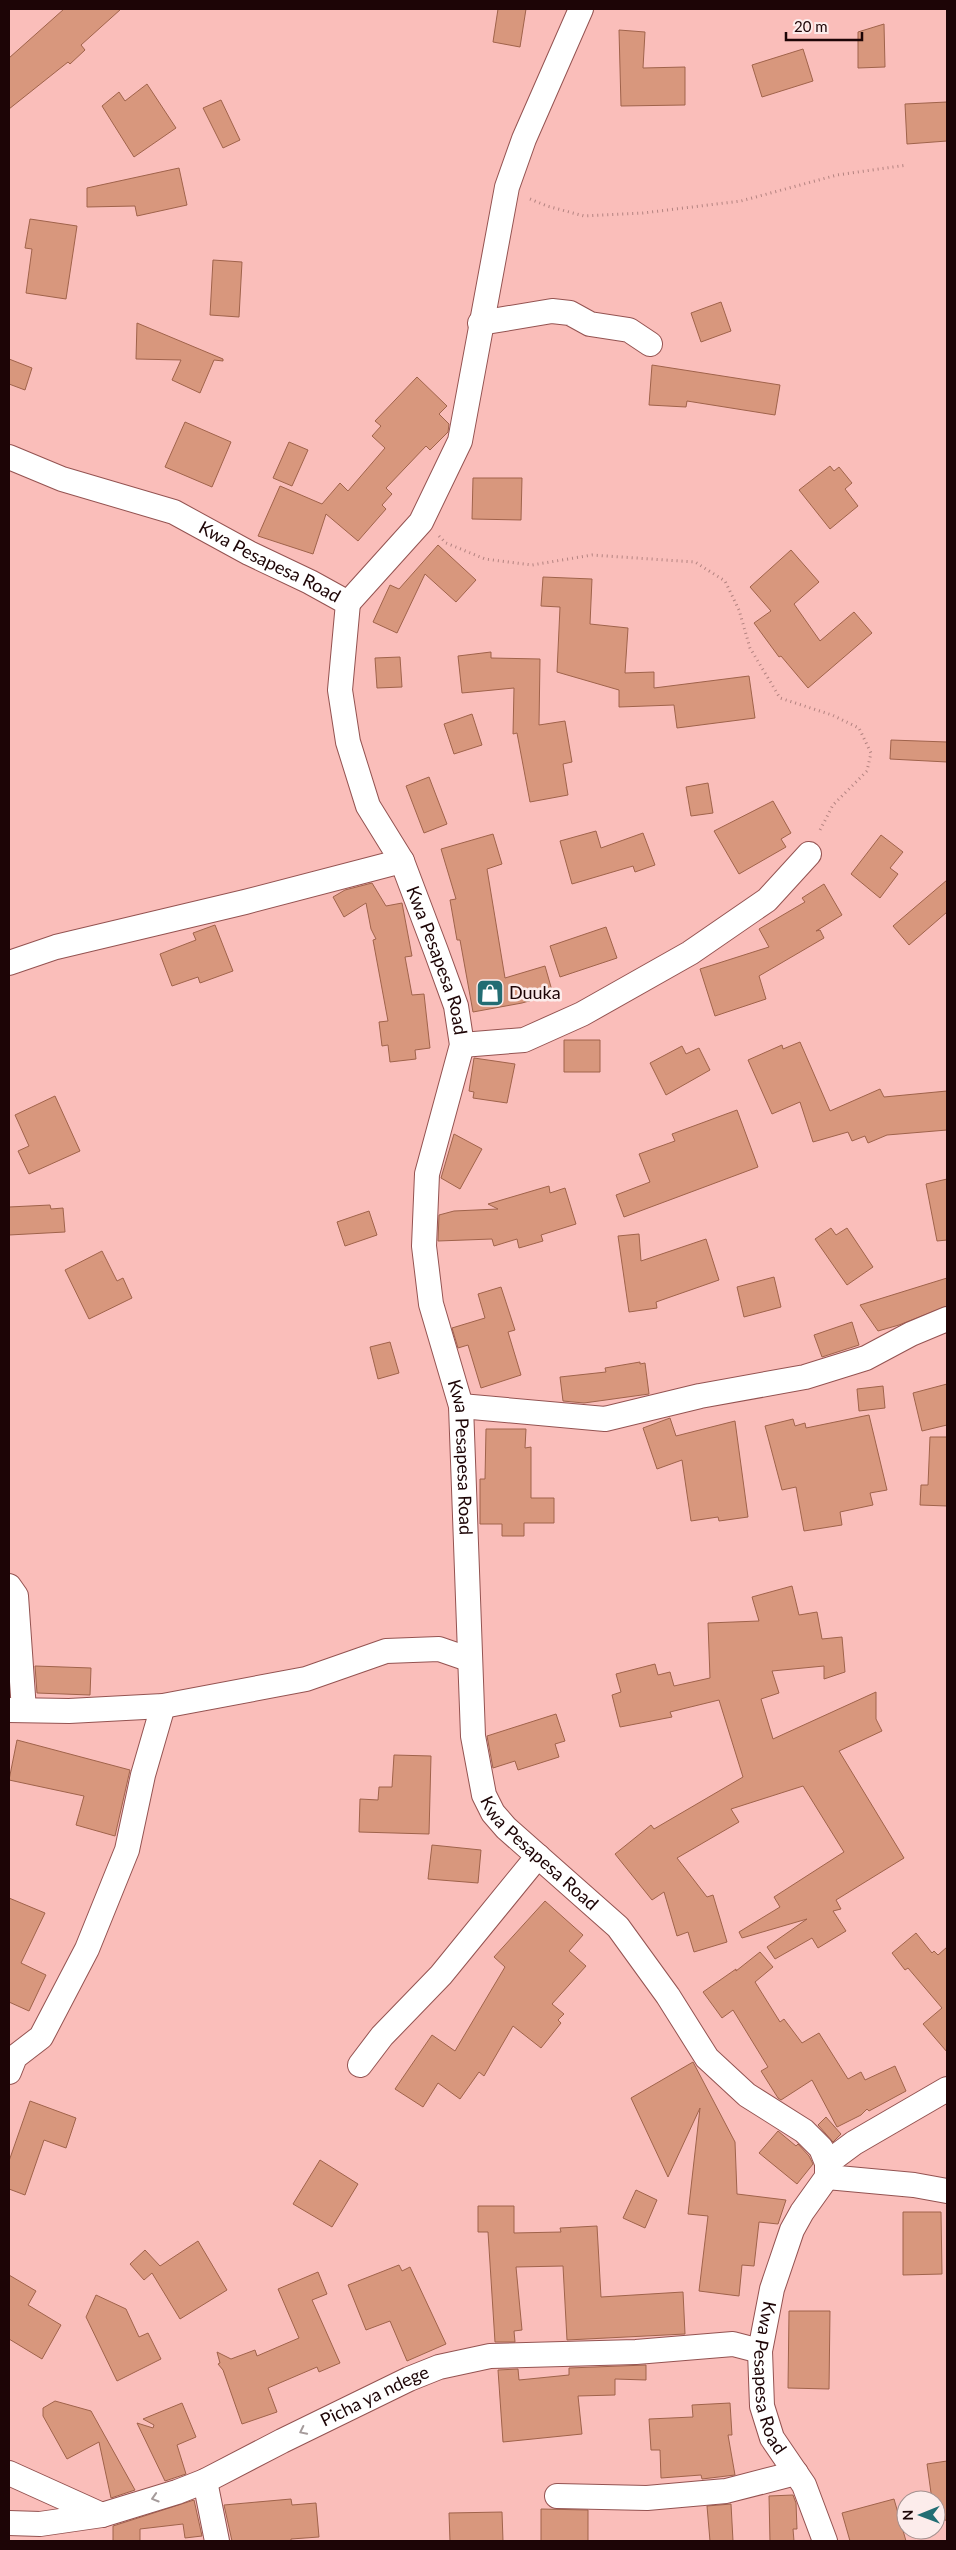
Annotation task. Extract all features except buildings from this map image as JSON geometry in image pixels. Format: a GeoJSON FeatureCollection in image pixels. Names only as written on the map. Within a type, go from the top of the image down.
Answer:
{"type":"FeatureCollection","features":[{"type":"Feature","properties":{"kind":"street"},"geometry":{"type":"LineString","coordinates":[[348,603],[421,522],[460,441],[480,324],[507,188],[524,140],[580,9]]}},
{"type":"Feature","properties":{"kind":"street"},"geometry":{"type":"LineString","coordinates":[[480,324],[552,311],[570,313],[590,324],[629,330],[650,344]]}},
{"type":"Feature","properties":{"kind":"street","name":"Kwa Pesapesa Road"},"geometry":{"type":"LineString","coordinates":[[9,457],[62,479],[174,512],[249,553],[310,582],[348,603],[340,690],[348,742],[368,806],[402,861],[456,1006],[462,1044],[427,1174],[424,1246],[431,1304],[461,1406],[468,1658],[473,1736],[484,1795],[492,1813],[618,1927],[668,1996],[707,2058],[747,2095],[804,2131],[821,2148],[827,2170],[792,2230],[772,2289],[760,2351],[762,2406],[772,2438],[804,2485],[825,2541]]}},
{"type":"Feature","properties":{"kind":"street"},"geometry":{"type":"LineString","coordinates":[[462,1044],[524,1040],[582,1014],[690,953],[768,900],[809,854]]}},
{"type":"Feature","properties":{"kind":"street"},"geometry":{"type":"LineString","coordinates":[[9,963],[56,947],[245,902],[402,861]]}},
{"type":"Feature","properties":{"kind":"street"},"geometry":{"type":"LineString","coordinates":[[461,1406],[605,1419],[700,1396],[805,1377],[866,1358],[911,1334],[947,1319]]}},
{"type":"Feature","properties":{"kind":"street"},"geometry":{"type":"LineString","coordinates":[[9,1586],[16,1596],[16,1710],[69,1711],[163,1706],[306,1679],[386,1651],[439,1649],[468,1658]]}},
{"type":"Feature","properties":{"kind":"street"},"geometry":{"type":"LineString","coordinates":[[9,2072],[15,2057],[41,2037],[87,1949],[127,1850],[143,1775],[163,1706]]}},
{"type":"Feature","properties":{"kind":"street"},"geometry":{"type":"LineString","coordinates":[[360,2065],[382,2036],[441,1975],[538,1856]]}},
{"type":"Feature","properties":{"kind":"street"},"geometry":{"type":"LineString","coordinates":[[827,2170],[854,2142],[947,2089]]}},
{"type":"Feature","properties":{"kind":"street"},"geometry":{"type":"LineString","coordinates":[[827,2170],[947,2191]]}},
{"type":"Feature","properties":{"kind":"street","name":"Picha ya ndege"},"geometry":{"type":"LineString","coordinates":[[9,2523],[40,2524],[102,2515],[205,2481],[410,2379],[439,2367],[490,2356],[636,2352],[733,2344],[760,2351]]}},
{"type":"Feature","properties":{"kind":"street"},"geometry":{"type":"LineString","coordinates":[[9,2473],[102,2515]]}},
{"type":"Feature","properties":{"kind":"street"},"geometry":{"type":"LineString","coordinates":[[557,2496],[647,2498],[726,2491],[796,2473]]}},
{"type":"Feature","properties":{"kind":"street"},"geometry":{"type":"LineString","coordinates":[[205,2481],[217,2541]]}},
{"type":"Feature","properties":{"kind":"path"},"geometry":{"type":"LineString","coordinates":[[507,188],[547,206],[584,216],[643,213],[741,200],[837,175],[907,165]]}},
{"type":"Feature","properties":{"kind":"path"},"geometry":{"type":"LineString","coordinates":[[421,522],[446,543],[485,559],[532,565],[592,555],[695,562],[725,581],[739,610],[750,648],[780,698],[832,715],[860,728],[871,753],[867,771],[833,805],[809,854]]}},
{"type":"Feature","properties":{"kind":"place","name":"Duuka"},"geometry":{"type":"Point","coordinates":[490,993]}}]}
